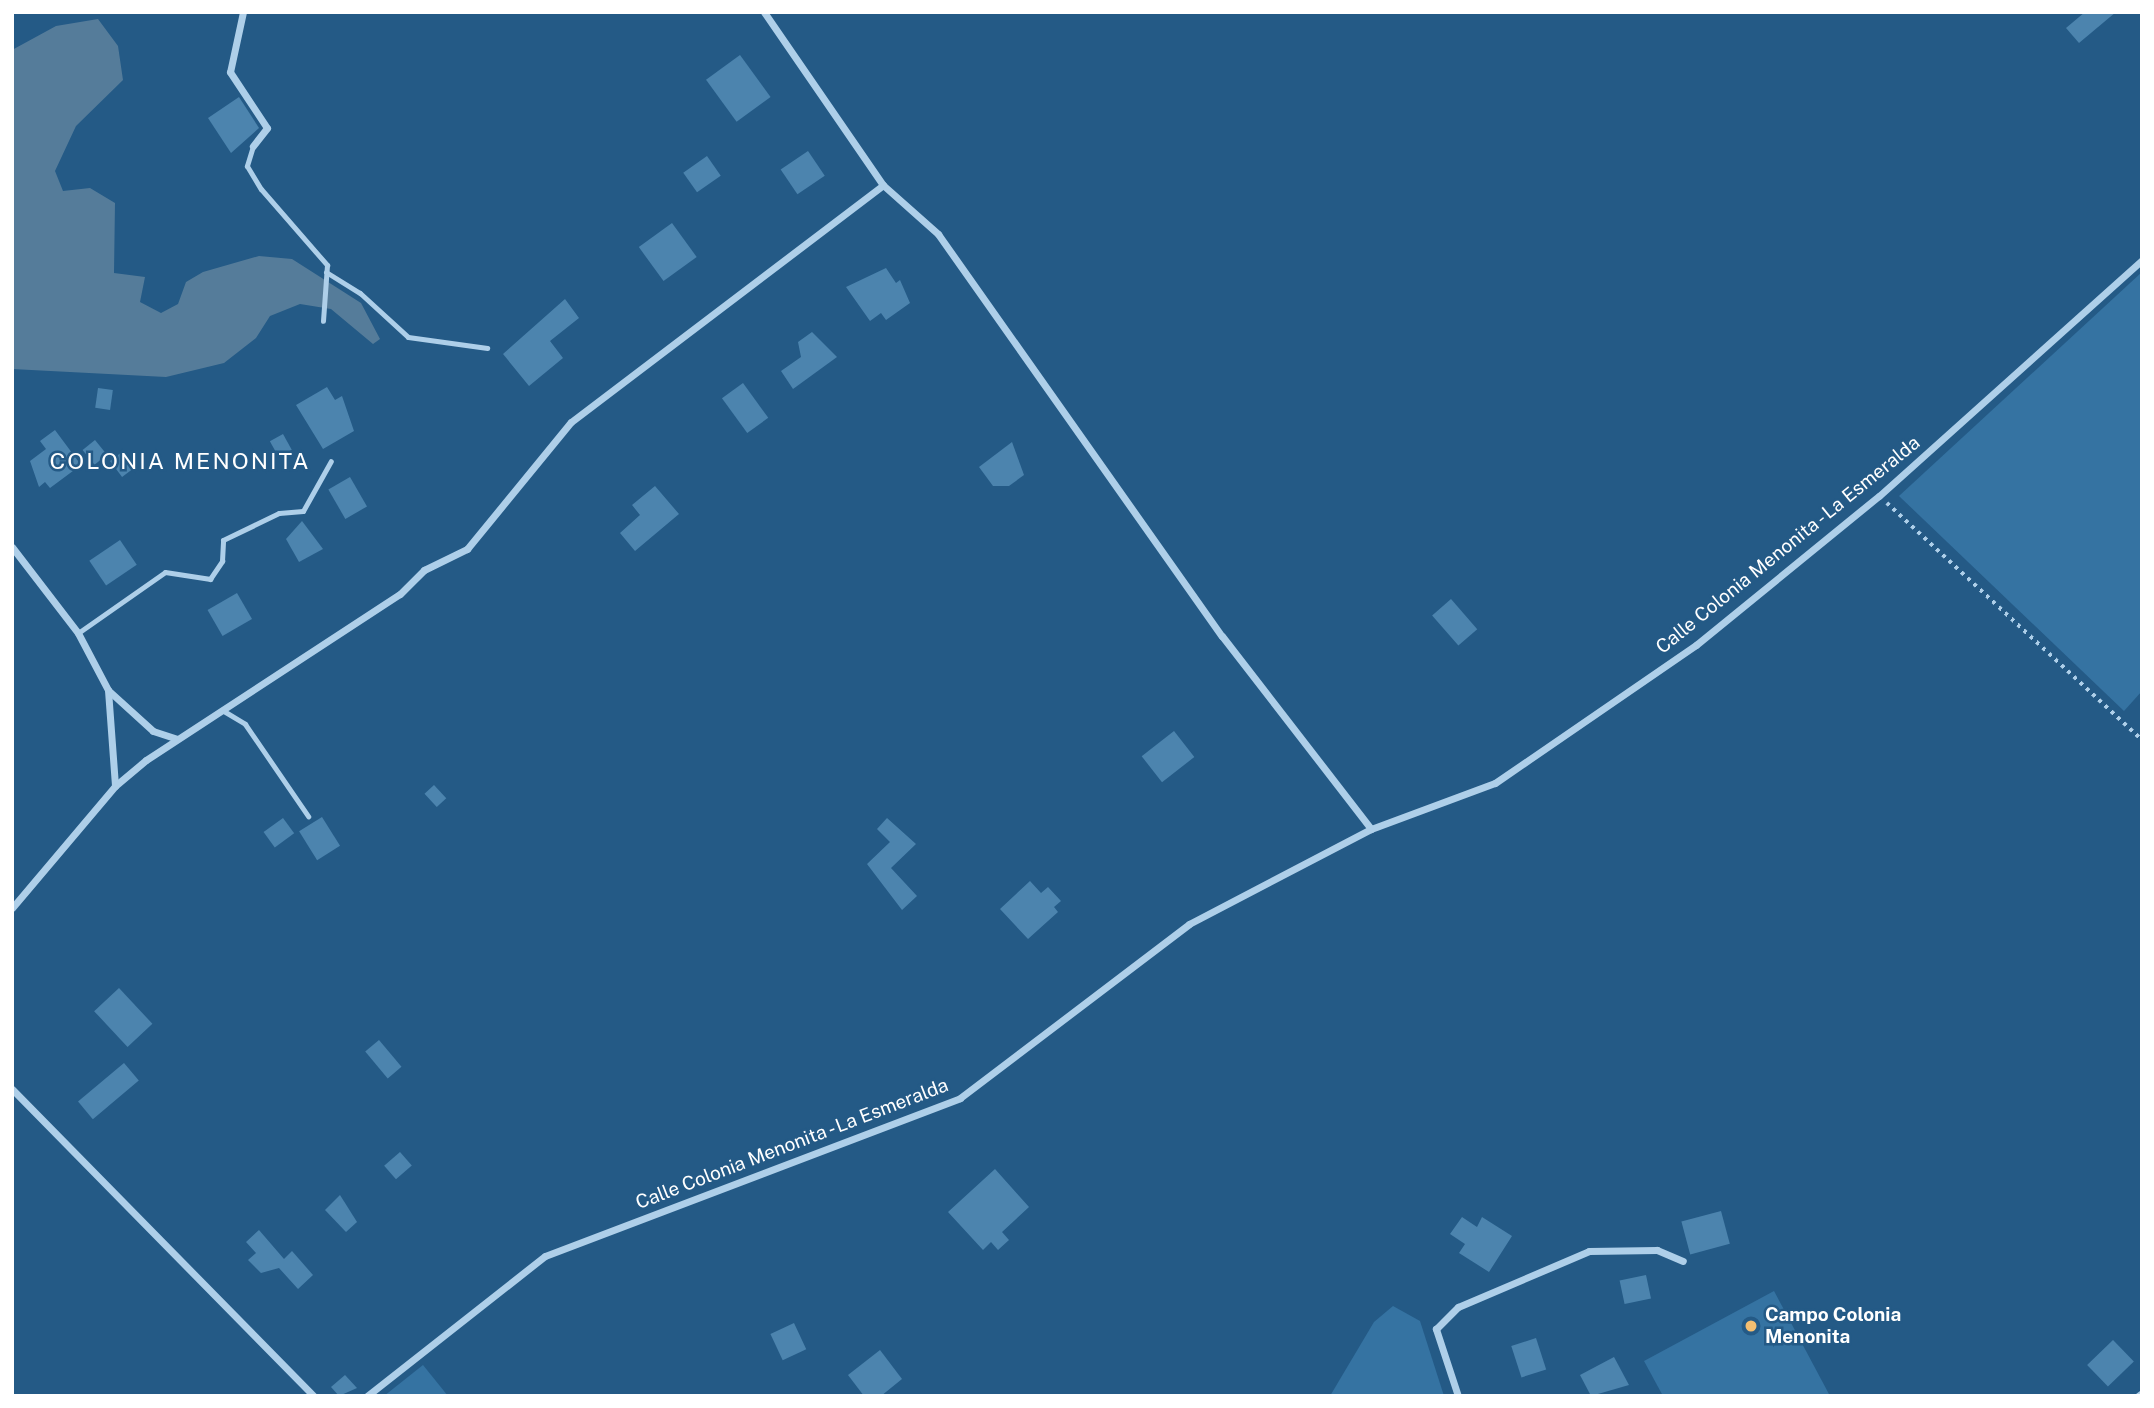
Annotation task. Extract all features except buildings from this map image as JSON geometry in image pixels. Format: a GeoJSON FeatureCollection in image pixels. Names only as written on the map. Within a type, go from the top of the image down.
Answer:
{"type":"FeatureCollection","features":[{"type":"Feature","properties":{"kind":"street"},"geometry":{"type":"LineString","coordinates":[[243,12],[230,72],[267,128],[253,146]]}},
{"type":"Feature","properties":{"kind":"street"},"geometry":{"type":"LineString","coordinates":[[764,12],[883,185],[938,234],[1222,636],[1371,830]]}},
{"type":"Feature","properties":{"kind":"street"},"geometry":{"type":"LineString","coordinates":[[12,908],[115,786],[177,739],[400,594],[424,570],[467,549],[571,422],[883,185]]}},
{"type":"Feature","properties":{"kind":"street","name":"Calle Colonia Menonita - La Esmeralda"},"geometry":{"type":"LineString","coordinates":[[368,1396],[545,1256],[960,1098],[1189,924],[1371,830],[1495,783],[1696,645],[1879,496],[2142,260]]}},
{"type":"Feature","properties":{"kind":"street"},"geometry":{"type":"LineString","coordinates":[[12,547],[78,633],[108,690],[153,731],[177,739]]}},
{"type":"Feature","properties":{"kind":"street"},"geometry":{"type":"LineString","coordinates":[[108,690],[115,786]]}},
{"type":"Feature","properties":{"kind":"street"},"geometry":{"type":"LineString","coordinates":[[12,1089],[314,1396]]}},
{"type":"Feature","properties":{"kind":"street"},"geometry":{"type":"LineString","coordinates":[[1458,1396],[1436,1329],[1458,1307],[1589,1251],[1657,1250],[1683,1261]]}},
{"type":"Feature","properties":{"kind":"lane"},"geometry":{"type":"LineString","coordinates":[[253,146],[247,166],[272,204],[321,254],[326,272],[323,321]]}},
{"type":"Feature","properties":{"kind":"lane"},"geometry":{"type":"LineString","coordinates":[[326,272],[360,293],[408,337],[487,348]]}},
{"type":"Feature","properties":{"kind":"lane"},"geometry":{"type":"LineString","coordinates":[[78,633],[165,572],[211,579],[222,561],[223,540],[279,513],[303,512],[331,461]]}},
{"type":"Feature","properties":{"kind":"lane"},"geometry":{"type":"LineString","coordinates":[[222,710],[245,724],[308,816]]}},
{"type":"Feature","properties":{"kind":"path"},"geometry":{"type":"LineString","coordinates":[[1879,496],[2142,740]]}},
{"type":"Feature","properties":{"kind":"shaded area"},"geometry":{"type":"Polygon","coordinates":[[[98,19],[118,46],[123,80],[76,126],[55,171],[63,191],[90,188],[115,203],[114,273],[145,277],[140,302],[161,313],[178,304],[186,282],[203,272],[259,256],[292,259],[361,303],[380,339],[373,344],[331,309],[300,304],[270,316],[256,338],[224,363],[166,377],[12,369],[12,50],[56,26],[98,19]]]}},
{"type":"Feature","properties":{"kind":"shaded area"},"geometry":{"type":"Polygon","coordinates":[[[2142,272],[2142,691],[2124,711],[1899,496],[2142,272]]]}},
{"type":"Feature","properties":{"kind":"shaded area","name":"Campo Colonia Menonita"},"geometry":{"type":"Polygon","coordinates":[[[1774,1291],[1830,1396],[1663,1396],[1644,1361],[1774,1291]]]}},
{"type":"Feature","properties":{"kind":"shaded area"},"geometry":{"type":"Polygon","coordinates":[[[1393,1306],[1420,1321],[1444,1396],[1330,1396],[1374,1322],[1393,1306]]]}},
{"type":"Feature","properties":{"kind":"shaded area"},"geometry":{"type":"Polygon","coordinates":[[[423,1365],[448,1396],[384,1396],[423,1365]]]}},
{"type":"Feature","properties":{"kind":"place","name":"Campo Colonia Menonita"},"geometry":{"type":"Point","coordinates":[1751,1326]}},
{"type":"Feature","properties":{"kind":"district","name":"COLONIA MENONITA"},"geometry":{"type":"Point","coordinates":[180,461]}}]}
